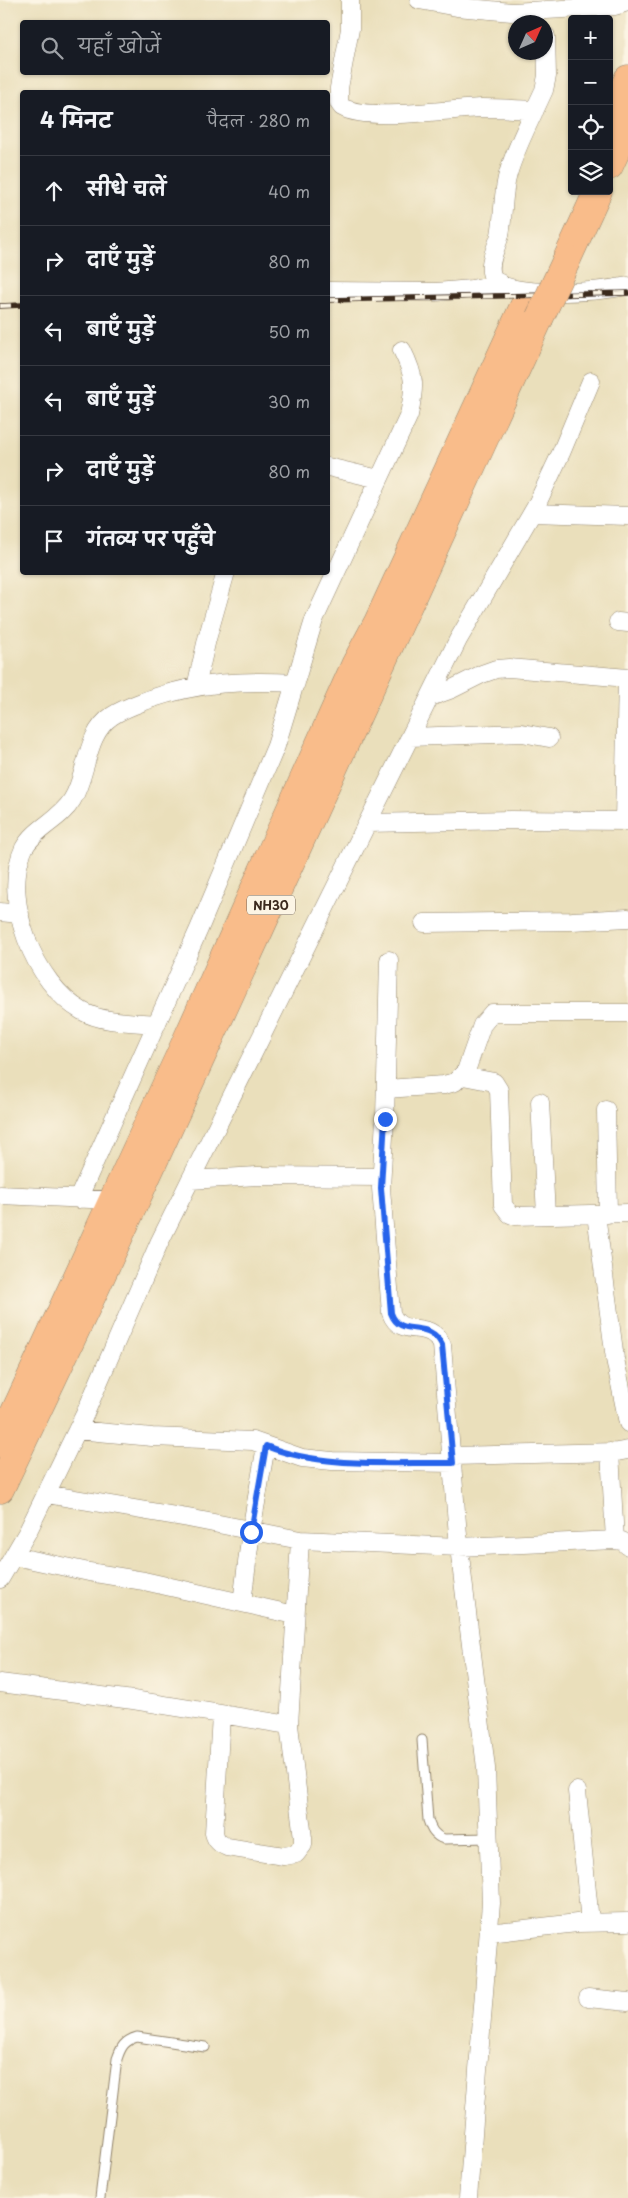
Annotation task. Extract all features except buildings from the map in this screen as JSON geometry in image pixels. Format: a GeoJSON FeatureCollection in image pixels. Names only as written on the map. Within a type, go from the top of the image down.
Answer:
{"type":"FeatureCollection","features":[{"type":"Feature","properties":{"kind":"highway"},"geometry":{"type":"LineString","coordinates":[[613,112],[628,79]]}},
{"type":"Feature","properties":{"kind":"highway"},"geometry":{"type":"LineString","coordinates":[[613,157],[628,125]]}},
{"type":"Feature","properties":{"kind":"highway","name":"NH30"},"geometry":{"type":"LineString","coordinates":[[559,255],[577,195]]}},
{"type":"Feature","properties":{"kind":"highway","name":"NH30"},"geometry":{"type":"LineString","coordinates":[[0,1444],[113,1200],[356,663],[559,255],[596,195]]}},
{"type":"Feature","properties":{"kind":"highway","name":"NH30"},"geometry":{"type":"LineString","coordinates":[[0,1489],[96,1287],[531,314]]}},
{"type":"Feature","properties":{"kind":"street"},"geometry":{"type":"LineString","coordinates":[[350,0],[350,29],[339,88],[339,103],[342,107],[357,112],[385,115],[484,108],[535,110]]}},
{"type":"Feature","properties":{"kind":"street"},"geometry":{"type":"LineString","coordinates":[[418,0],[531,15]]}},
{"type":"Feature","properties":{"kind":"street"},"geometry":{"type":"LineString","coordinates":[[553,16],[615,6],[628,2]]}},
{"type":"Feature","properties":{"kind":"street"},"geometry":{"type":"LineString","coordinates":[[500,284],[492,275],[491,268],[501,228],[506,182],[544,90],[547,76],[547,60]]}},
{"type":"Feature","properties":{"kind":"street"},"geometry":{"type":"LineString","coordinates":[[330,291],[436,292],[482,288],[500,284],[530,292],[584,292],[628,286]]}},
{"type":"Feature","properties":{"kind":"street"},"geometry":{"type":"LineString","coordinates":[[78,1199],[199,929],[276,746],[314,620],[409,416],[415,389],[409,365],[402,350]]}},
{"type":"Feature","properties":{"kind":"street"},"geometry":{"type":"LineString","coordinates":[[0,1579],[14,1556],[77,1430],[159,1243],[190,1180],[458,640],[532,513],[562,453],[591,381]]}},
{"type":"Feature","properties":{"kind":"street"},"geometry":{"type":"LineString","coordinates":[[330,467],[379,479]]}},
{"type":"Feature","properties":{"kind":"street"},"geometry":{"type":"LineString","coordinates":[[532,513],[628,516]]}},
{"type":"Feature","properties":{"kind":"street"},"geometry":{"type":"LineString","coordinates":[[196,687],[225,575]]}},
{"type":"Feature","properties":{"kind":"street"},"geometry":{"type":"LineString","coordinates":[[368,823],[510,820],[626,821],[628,678],[509,668],[496,669],[430,697]]}},
{"type":"Feature","properties":{"kind":"street"},"geometry":{"type":"LineString","coordinates":[[156,1024],[96,1016],[83,1012],[54,989],[42,971],[30,946],[16,895],[18,871],[25,847],[39,831],[71,802],[96,736],[105,721],[130,706],[196,687],[229,682],[296,683]]}},
{"type":"Feature","properties":{"kind":"street"},"geometry":{"type":"LineString","coordinates":[[410,737],[522,733],[549,738]]}},
{"type":"Feature","properties":{"kind":"street"},"geometry":{"type":"LineString","coordinates":[[0,912],[20,914]]}},
{"type":"Feature","properties":{"kind":"street"},"geometry":{"type":"LineString","coordinates":[[424,924],[572,922],[628,918]]}},
{"type":"Feature","properties":{"kind":"street"},"geometry":{"type":"LineString","coordinates":[[389,960],[386,1089],[381,1177],[391,1313],[398,1325],[428,1329],[439,1339],[442,1345],[459,1547],[486,1768],[491,1903],[468,2198]]}},
{"type":"Feature","properties":{"kind":"street"},"geometry":{"type":"LineString","coordinates":[[386,1089],[444,1085],[455,1082],[466,1071],[482,1025],[492,1013],[628,1013]]}},
{"type":"Feature","properties":{"kind":"street"},"geometry":{"type":"LineString","coordinates":[[462,1076],[494,1082],[499,1090],[503,1205],[507,1211],[515,1216],[628,1214]]}},
{"type":"Feature","properties":{"kind":"street"},"geometry":{"type":"LineString","coordinates":[[540,1102],[546,1215]]}},
{"type":"Feature","properties":{"kind":"street"},"geometry":{"type":"LineString","coordinates":[[606,1110],[602,1214],[615,1359],[628,1423]]}},
{"type":"Feature","properties":{"kind":"street"},"geometry":{"type":"LineString","coordinates":[[190,1180],[257,1176],[381,1177]]}},
{"type":"Feature","properties":{"kind":"street"},"geometry":{"type":"LineString","coordinates":[[0,1195],[113,1200]]}},
{"type":"Feature","properties":{"kind":"street"},"geometry":{"type":"LineString","coordinates":[[77,1430],[152,1437],[253,1441],[302,1458],[332,1461],[453,1459],[628,1450]]}},
{"type":"Feature","properties":{"kind":"street"},"geometry":{"type":"LineString","coordinates":[[242,1603],[251,1532],[266,1446]]}},
{"type":"Feature","properties":{"kind":"street"},"geometry":{"type":"LineString","coordinates":[[46,1494],[188,1518],[251,1532],[300,1540],[459,1547],[622,1543],[610,1452]]}},
{"type":"Feature","properties":{"kind":"street"},"geometry":{"type":"LineString","coordinates":[[222,1715],[214,1833],[216,1839],[219,1844],[227,1847],[284,1856],[296,1854],[300,1851],[303,1838],[289,1725],[300,1540]]}},
{"type":"Feature","properties":{"kind":"street"},"geometry":{"type":"LineString","coordinates":[[14,1556],[89,1572],[144,1581],[295,1615]]}},
{"type":"Feature","properties":{"kind":"street"},"geometry":{"type":"LineString","coordinates":[[0,1683],[123,1699],[289,1725]]}},
{"type":"Feature","properties":{"kind":"street"},"geometry":{"type":"LineString","coordinates":[[577,1791],[590,1922]]}},
{"type":"Feature","properties":{"kind":"street"},"geometry":{"type":"LineString","coordinates":[[489,1932],[590,1922],[628,1922]]}},
{"type":"Feature","properties":{"kind":"street"},"geometry":{"type":"LineString","coordinates":[[588,1998],[628,2002]]}},
{"type":"Feature","properties":{"kind":"lane"},"geometry":{"type":"LineString","coordinates":[[422,1740],[428,1820],[432,1831],[438,1837],[444,1839],[489,1838]]}},
{"type":"Feature","properties":{"kind":"lane"},"geometry":{"type":"LineString","coordinates":[[100,2198],[116,2059],[121,2047],[128,2040],[137,2037],[205,2047]]}},
{"type":"Feature","properties":{"kind":"railway"},"geometry":{"type":"LineString","coordinates":[[330,300],[628,293]]}},
{"type":"Feature","properties":{"kind":"railway"},"geometry":{"type":"LineString","coordinates":[[0,306],[20,305]]}},
{"type":"Feature","properties":{"kind":"route"},"geometry":{"type":"LineString","coordinates":[[251,1532],[266,1446],[302,1458],[332,1461],[453,1463],[442,1345],[439,1339],[428,1329],[398,1325],[391,1313],[381,1200],[385,1119]]}}]}
